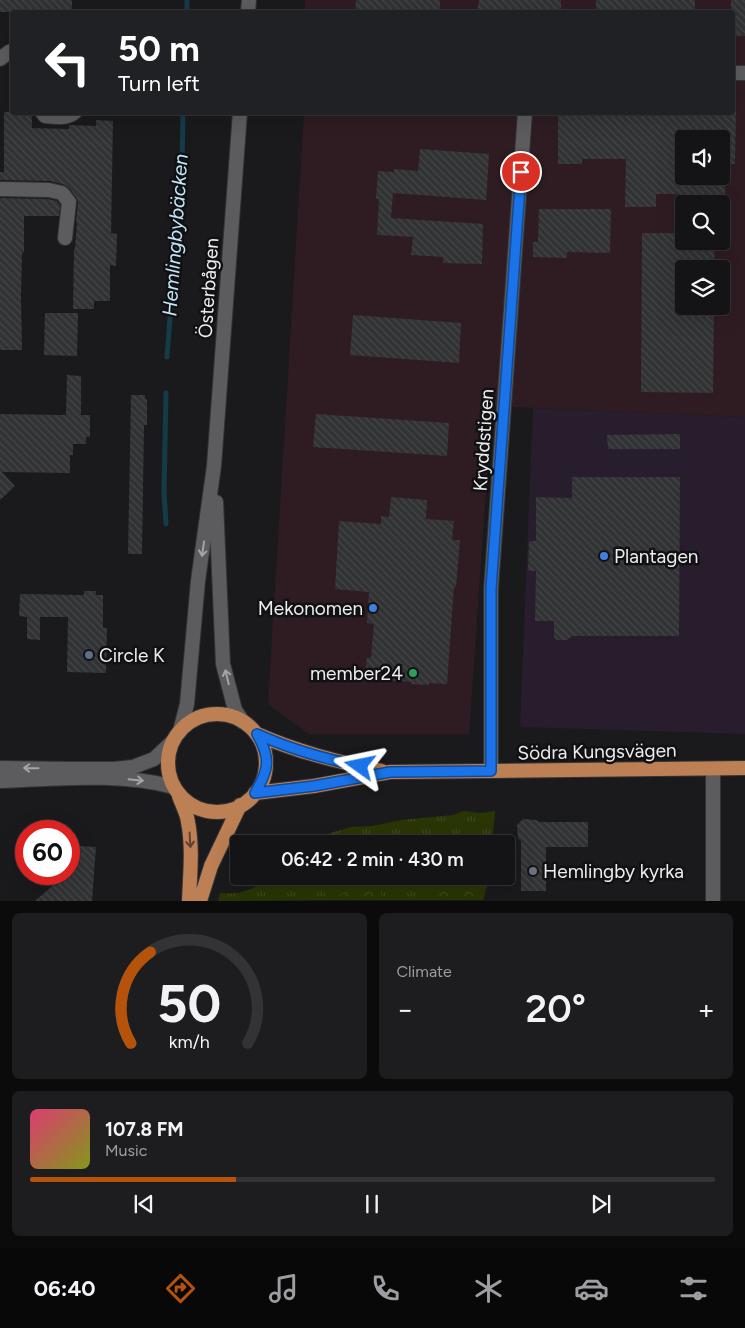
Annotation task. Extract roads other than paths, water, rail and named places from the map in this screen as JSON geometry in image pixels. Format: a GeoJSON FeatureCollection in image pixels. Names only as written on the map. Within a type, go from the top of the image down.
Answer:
{"type":"FeatureCollection","features":[{"type":"Feature","properties":{"kind":"main road"},"geometry":{"type":"LineString","coordinates":[[44,115],[54,117],[72,115]]}},
{"type":"Feature","properties":{"kind":"main road","name":"Österbågen"},"geometry":{"type":"LineString","coordinates":[[176,736],[187,704],[198,581],[214,466],[240,115]]}},
{"type":"Feature","properties":{"kind":"main road","name":"Kryddstigen"},"geometry":{"type":"LineString","coordinates":[[491,771],[491,589],[525,115]]}},
{"type":"Feature","properties":{"kind":"main road"},"geometry":{"type":"LineString","coordinates":[[0,189],[49,190],[62,193],[69,202],[65,238]]}},
{"type":"Feature","properties":{"kind":"main road","name":"Österbågen"},"geometry":{"type":"LineString","coordinates":[[214,466],[224,664],[235,710],[243,722]]}},
{"type":"Feature","properties":{"kind":"main road"},"geometry":{"type":"LineString","coordinates":[[0,768],[114,769],[132,767],[154,759],[188,724],[198,717],[209,714],[222,714],[248,725],[264,745],[267,758],[266,772],[255,793],[240,806],[232,810],[218,812],[204,811],[193,806],[176,790],[156,782],[113,778],[0,781]]}},
{"type":"Feature","properties":{"kind":"main road","name":"Södra Kungsvägen"},"geometry":{"type":"LineString","coordinates":[[257,734],[274,742],[330,760],[390,772]]}},
{"type":"Feature","properties":{"kind":"main road"},"geometry":{"type":"LineString","coordinates":[[176,736],[169,752],[167,765],[169,777],[188,821],[190,833],[189,900]]}},
{"type":"Feature","properties":{"kind":"main road","name":"Södra Kungsvägen"},"geometry":{"type":"LineString","coordinates":[[255,793],[314,786],[390,772],[745,768]]}},
{"type":"Feature","properties":{"kind":"main road"},"geometry":{"type":"LineString","coordinates":[[713,769],[713,900]]}},
{"type":"Feature","properties":{"kind":"main road"},"geometry":{"type":"LineString","coordinates":[[200,900],[211,866],[240,806]]}},
{"type":"Feature","properties":{"kind":"waterway","name":"Hemlingbybäcken"},"geometry":{"type":"LineString","coordinates":[[187,0],[187,10]]}},
{"type":"Feature","properties":{"kind":"waterway","name":"Hemlingbybäcken"},"geometry":{"type":"LineString","coordinates":[[167,357],[182,164],[183,115]]}},
{"type":"Feature","properties":{"kind":"waterway","name":"Hemlingbybäcken"},"geometry":{"type":"LineString","coordinates":[[166,393],[164,492],[166,524]]}},
{"type":"Feature","properties":{"kind":"place","name":"Plantagen"},"geometry":{"type":"Point","coordinates":[604,556]}},
{"type":"Feature","properties":{"kind":"place","name":"Mekonomen"},"geometry":{"type":"Point","coordinates":[373,608]}},
{"type":"Feature","properties":{"kind":"place","name":"Circle K"},"geometry":{"type":"Point","coordinates":[89,655]}},
{"type":"Feature","properties":{"kind":"place","name":"member24"},"geometry":{"type":"Point","coordinates":[413,673]}},
{"type":"Feature","properties":{"kind":"place","name":"Hemlingby kyrka"},"geometry":{"type":"Point","coordinates":[533,871]}}]}
